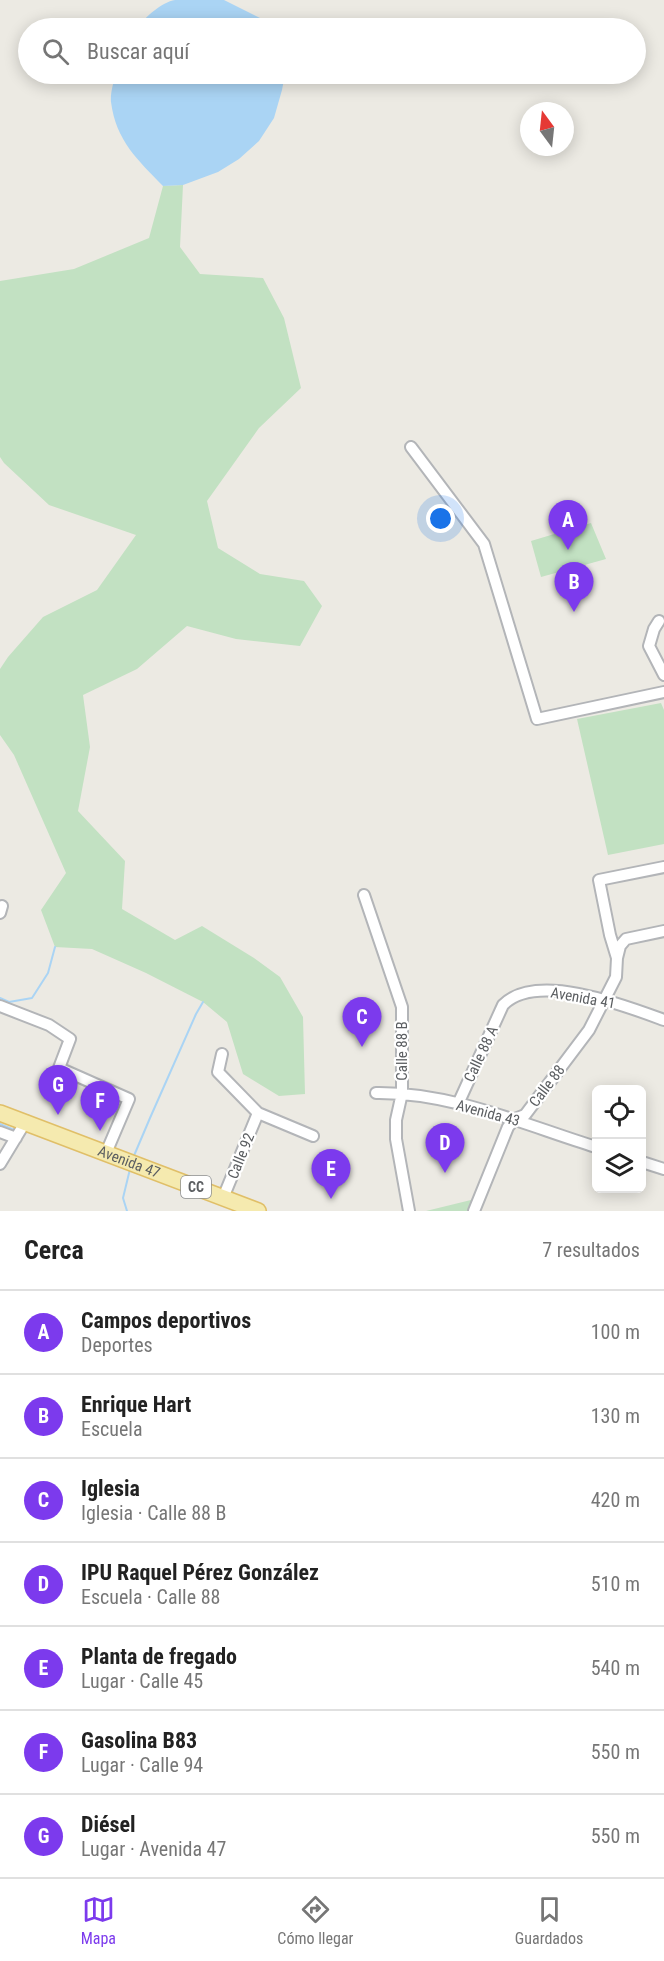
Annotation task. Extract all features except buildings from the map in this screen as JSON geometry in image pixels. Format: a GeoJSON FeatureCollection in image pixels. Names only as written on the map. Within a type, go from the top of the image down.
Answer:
{"type":"FeatureCollection","features":[{"type":"Feature","properties":{"kind":"main road","name":"Avenida 47"},"geometry":{"type":"LineString","coordinates":[[0,1113],[258,1211]]}},
{"type":"Feature","properties":{"kind":"street"},"geometry":{"type":"LineString","coordinates":[[411,447],[484,544],[537,719],[664,692]]}},
{"type":"Feature","properties":{"kind":"street"},"geometry":{"type":"LineString","coordinates":[[659,621],[649,646],[664,675]]}},
{"type":"Feature","properties":{"kind":"street","name":"Calle 88"},"geometry":{"type":"LineString","coordinates":[[617,958],[599,880],[664,867]]}},
{"type":"Feature","properties":{"kind":"street","name":"Calle 88 B"},"geometry":{"type":"LineString","coordinates":[[364,895],[402,1007],[402,1093],[396,1120],[396,1139],[409,1211]]}},
{"type":"Feature","properties":{"kind":"street","name":"Calle 88"},"geometry":{"type":"LineString","coordinates":[[474,1211],[508,1127],[514,1119],[525,1115],[589,1030],[616,977],[617,958],[621,946],[626,939],[664,931]]}},
{"type":"Feature","properties":{"kind":"street","name":"Avenida 41"},"geometry":{"type":"LineString","coordinates":[[504,1005],[512,996],[531,991],[557,991],[606,999],[664,1020]]}},
{"type":"Feature","properties":{"kind":"street","name":"Calle 88 A"},"geometry":{"type":"LineString","coordinates":[[458,1104],[504,1005]]}},
{"type":"Feature","properties":{"kind":"street"},"geometry":{"type":"LineString","coordinates":[[0,1006],[49,1025],[70,1039],[59,1068],[129,1098],[106,1153]]}},
{"type":"Feature","properties":{"kind":"street"},"geometry":{"type":"LineString","coordinates":[[222,1054],[218,1072],[258,1113],[313,1136]]}},
{"type":"Feature","properties":{"kind":"street","name":"Avenida 43"},"geometry":{"type":"LineString","coordinates":[[376,1093],[402,1093],[458,1104],[514,1119],[592,1145]]}},
{"type":"Feature","properties":{"kind":"street","name":"Calle 92"},"geometry":{"type":"LineString","coordinates":[[224,1198],[258,1113]]}},
{"type":"Feature","properties":{"kind":"street"},"geometry":{"type":"LineString","coordinates":[[0,1164],[26,1121]]}},
{"type":"Feature","properties":{"kind":"street"},"geometry":{"type":"LineString","coordinates":[[0,1132],[16,1138]]}},
{"type":"Feature","properties":{"kind":"street"},"geometry":{"type":"LineString","coordinates":[[646,1163],[664,1169]]}},
{"type":"Feature","properties":{"kind":"green space"},"geometry":{"type":"Polygon","coordinates":[[[183,185],[180,247],[200,274],[263,278],[284,318],[301,388],[259,428],[207,501],[218,548],[260,574],[304,581],[322,606],[300,646],[236,639],[187,626],[137,669],[83,695],[90,747],[78,811],[125,861],[122,909],[175,940],[202,926],[280,977],[303,1017],[305,1094],[279,1096],[243,1074],[227,1022],[203,1002],[92,949],[55,947],[41,910],[66,873],[14,755],[0,735],[0,669],[8,657],[43,617],[97,590],[136,535],[49,505],[0,457],[0,281],[74,269],[149,238],[163,186],[183,185]]]}},
{"type":"Feature","properties":{"kind":"green space"},"geometry":{"type":"Polygon","coordinates":[[[591,523],[606,559],[541,577],[531,541],[591,523]]]}},
{"type":"Feature","properties":{"kind":"green space"},"geometry":{"type":"Polygon","coordinates":[[[661,703],[664,710],[664,844],[608,855],[577,719],[661,703]]]}},
{"type":"Feature","properties":{"kind":"green space"},"geometry":{"type":"Polygon","coordinates":[[[475,1199],[470,1211],[426,1211],[475,1199]]]}},
{"type":"Feature","properties":{"kind":"water"},"geometry":{"type":"Polygon","coordinates":[[[224,0],[260,18],[146,18],[170,1],[224,0]]]}},
{"type":"Feature","properties":{"kind":"water"},"geometry":{"type":"Polygon","coordinates":[[[113,84],[283,84],[274,118],[259,141],[239,159],[218,172],[183,185],[163,186],[123,139],[114,116],[111,102],[113,84]]]}},
{"type":"Feature","properties":{"kind":"waterway"},"geometry":{"type":"LineString","coordinates":[[0,998],[9,1002],[32,998],[48,973],[55,947]]}},
{"type":"Feature","properties":{"kind":"waterway"},"geometry":{"type":"LineString","coordinates":[[133,1158],[203,1002]]}},
{"type":"Feature","properties":{"kind":"waterway"},"geometry":{"type":"LineString","coordinates":[[0,1124],[14,1130]]}},
{"type":"Feature","properties":{"kind":"waterway"},"geometry":{"type":"LineString","coordinates":[[127,1211],[123,1198],[130,1169]]}},
{"type":"Feature","properties":{"kind":"place","name":"Campos deportivos"},"geometry":{"type":"Point","coordinates":[568,550]}},
{"type":"Feature","properties":{"kind":"place","name":"Enrique Hart"},"geometry":{"type":"Point","coordinates":[574,612]}},
{"type":"Feature","properties":{"kind":"place","name":"Iglesia"},"geometry":{"type":"Point","coordinates":[362,1047]}},
{"type":"Feature","properties":{"kind":"place","name":"Diésel"},"geometry":{"type":"Point","coordinates":[58,1115]}},
{"type":"Feature","properties":{"kind":"place","name":"Gasolina B83"},"geometry":{"type":"Point","coordinates":[100,1131]}},
{"type":"Feature","properties":{"kind":"place","name":"IPU Raquel Pérez González"},"geometry":{"type":"Point","coordinates":[445,1173]}},
{"type":"Feature","properties":{"kind":"place","name":"Planta de fregado"},"geometry":{"type":"Point","coordinates":[331,1199]}}]}
